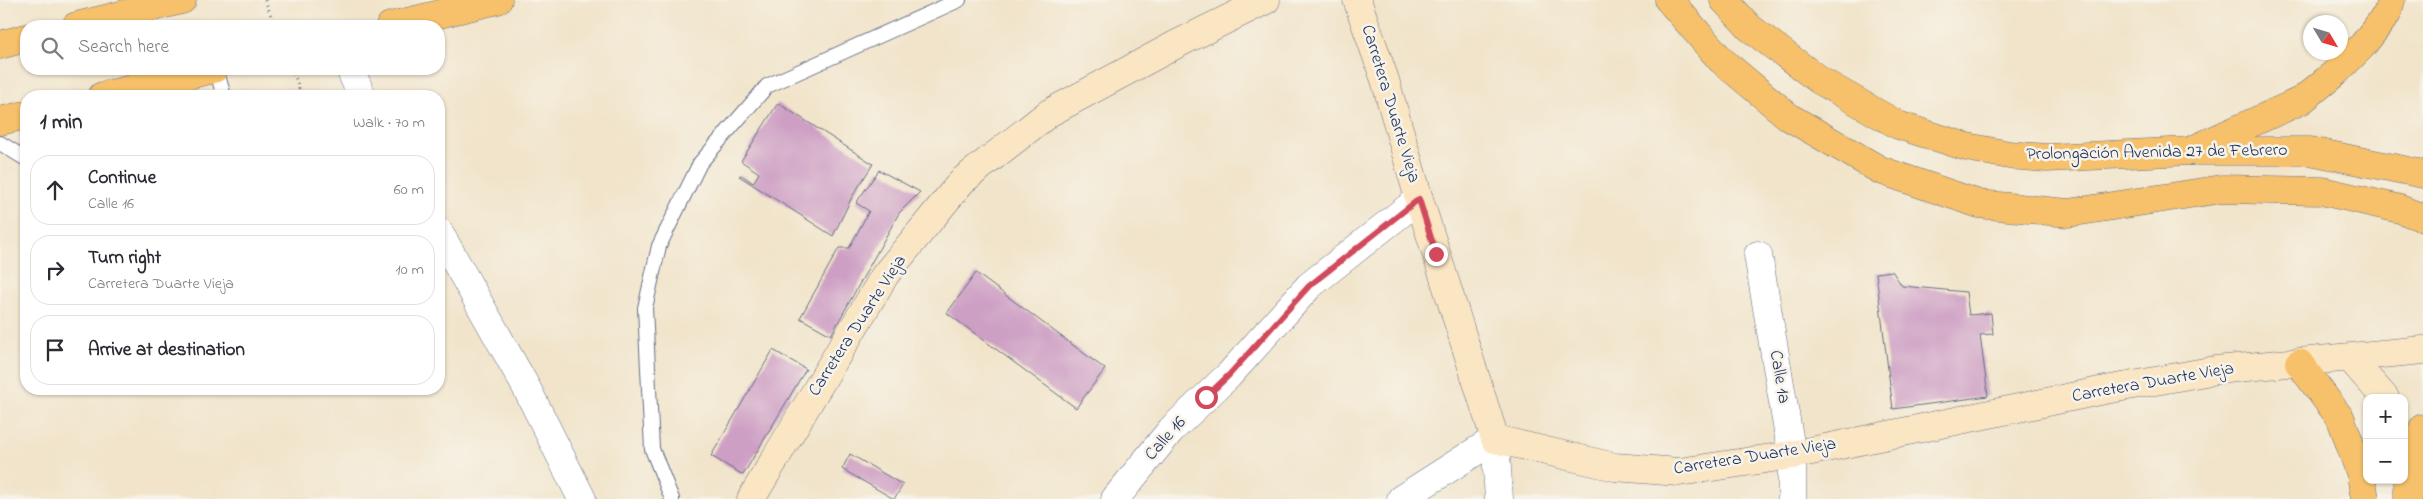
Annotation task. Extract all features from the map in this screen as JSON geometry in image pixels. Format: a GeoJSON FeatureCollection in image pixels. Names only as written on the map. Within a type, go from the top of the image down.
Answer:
{"type":"FeatureCollection","features":[{"type":"Feature","properties":{"kind":"main road"},"geometry":{"type":"LineString","coordinates":[[100,20],[182,0]]}},
{"type":"Feature","properties":{"kind":"main road"},"geometry":{"type":"LineString","coordinates":[[415,20],[498,0]]}},
{"type":"Feature","properties":{"kind":"main road","name":"Carretera Duarte Vieja"},"geometry":{"type":"LineString","coordinates":[[751,499],[885,275],[962,181],[1050,113],[1175,45],[1266,0]]}},
{"type":"Feature","properties":{"kind":"main road","name":"Carretera Duarte Vieja"},"geometry":{"type":"LineString","coordinates":[[1357,0],[1385,80],[1419,199],[1495,439],[1615,467],[1679,472],[1792,455],[2100,390],[2216,370],[2423,350]]}},
{"type":"Feature","properties":{"kind":"main road"},"geometry":{"type":"LineString","coordinates":[[1669,0],[1721,60],[1789,117],[1880,170],[1979,204],[2068,213],[2222,189],[2322,190],[2400,209],[2423,218]]}},
{"type":"Feature","properties":{"kind":"main road","name":"Prolongación Avenida 27 de Febrero"},"geometry":{"type":"LineString","coordinates":[[1724,0],[1750,28],[1819,80],[1898,125],[1967,147],[2009,155],[2047,158],[2190,150],[2310,151],[2423,174]]}},
{"type":"Feature","properties":{"kind":"main road"},"geometry":{"type":"LineString","coordinates":[[2190,150],[2302,100],[2335,73],[2362,46],[2387,14],[2391,0]]}},
{"type":"Feature","properties":{"kind":"main road"},"geometry":{"type":"LineString","coordinates":[[0,45],[20,40]]}},
{"type":"Feature","properties":{"kind":"main road"},"geometry":{"type":"LineString","coordinates":[[127,90],[190,75]]}},
{"type":"Feature","properties":{"kind":"main road"},"geometry":{"type":"LineString","coordinates":[[0,121],[20,116]]}},
{"type":"Feature","properties":{"kind":"main road"},"geometry":{"type":"LineString","coordinates":[[2350,358],[2381,394]]}},
{"type":"Feature","properties":{"kind":"main road"},"geometry":{"type":"LineString","coordinates":[[2298,363],[2341,419],[2361,475],[2365,499]]}},
{"type":"Feature","properties":{"kind":"main road"},"geometry":{"type":"LineString","coordinates":[[2408,454],[2423,428]]}},
{"type":"Feature","properties":{"kind":"main road"},"geometry":{"type":"LineString","coordinates":[[2408,484],[2408,499]]}},
{"type":"Feature","properties":{"kind":"street"},"geometry":{"type":"LineString","coordinates":[[353,75],[359,90]]}},
{"type":"Feature","properties":{"kind":"street","name":"Calle 16"},"geometry":{"type":"LineString","coordinates":[[1115,499],[1171,430],[1229,375],[1309,286],[1419,199]]}},
{"type":"Feature","properties":{"kind":"street"},"geometry":{"type":"LineString","coordinates":[[445,243],[526,387],[582,499]]}},
{"type":"Feature","properties":{"kind":"street","name":"Calle 1a"},"geometry":{"type":"LineString","coordinates":[[1758,255],[1792,455],[1792,499]]}},
{"type":"Feature","properties":{"kind":"street"},"geometry":{"type":"LineString","coordinates":[[1402,499],[1495,439],[1499,499]]}},
{"type":"Feature","properties":{"kind":"lane"},"geometry":{"type":"LineString","coordinates":[[672,499],[652,449],[645,308],[659,246],[700,163],[767,86],[959,0]]}},
{"type":"Feature","properties":{"kind":"lane"},"geometry":{"type":"LineString","coordinates":[[217,75],[222,90]]}},
{"type":"Feature","properties":{"kind":"lane"},"geometry":{"type":"LineString","coordinates":[[0,143],[20,155]]}},
{"type":"Feature","properties":{"kind":"path"},"geometry":{"type":"LineString","coordinates":[[265,0],[273,20]]}},
{"type":"Feature","properties":{"kind":"path"},"geometry":{"type":"LineString","coordinates":[[294,75],[300,90]]}},
{"type":"Feature","properties":{"kind":"building"},"geometry":{"type":"Polygon","coordinates":[[[778,103],[873,164],[852,197],[833,236],[739,176],[741,175],[753,183],[759,173],[741,161],[778,103]]]}},
{"type":"Feature","properties":{"kind":"building"},"geometry":{"type":"Polygon","coordinates":[[[879,170],[920,192],[899,213],[831,335],[800,318],[839,248],[849,248],[869,211],[856,203],[879,170]]]}},
{"type":"Feature","properties":{"kind":"building"},"geometry":{"type":"Polygon","coordinates":[[[1892,271],[1902,286],[1966,292],[1969,315],[1991,313],[1993,334],[1980,335],[1988,396],[1893,409],[1876,273],[1892,271]]]}},
{"type":"Feature","properties":{"kind":"building"},"geometry":{"type":"Polygon","coordinates":[[[976,273],[1105,369],[1076,408],[947,313],[976,273]]]}},
{"type":"Feature","properties":{"kind":"building"},"geometry":{"type":"Polygon","coordinates":[[[773,350],[806,369],[743,475],[711,456],[773,350]]]}},
{"type":"Feature","properties":{"kind":"building"},"geometry":{"type":"Polygon","coordinates":[[[850,454],[903,485],[894,499],[842,469],[850,454]]]}},
{"type":"Feature","properties":{"kind":"route"},"geometry":{"type":"LineString","coordinates":[[1206,397],[1229,375],[1309,286],[1419,199],[1436,254]]}}]}
